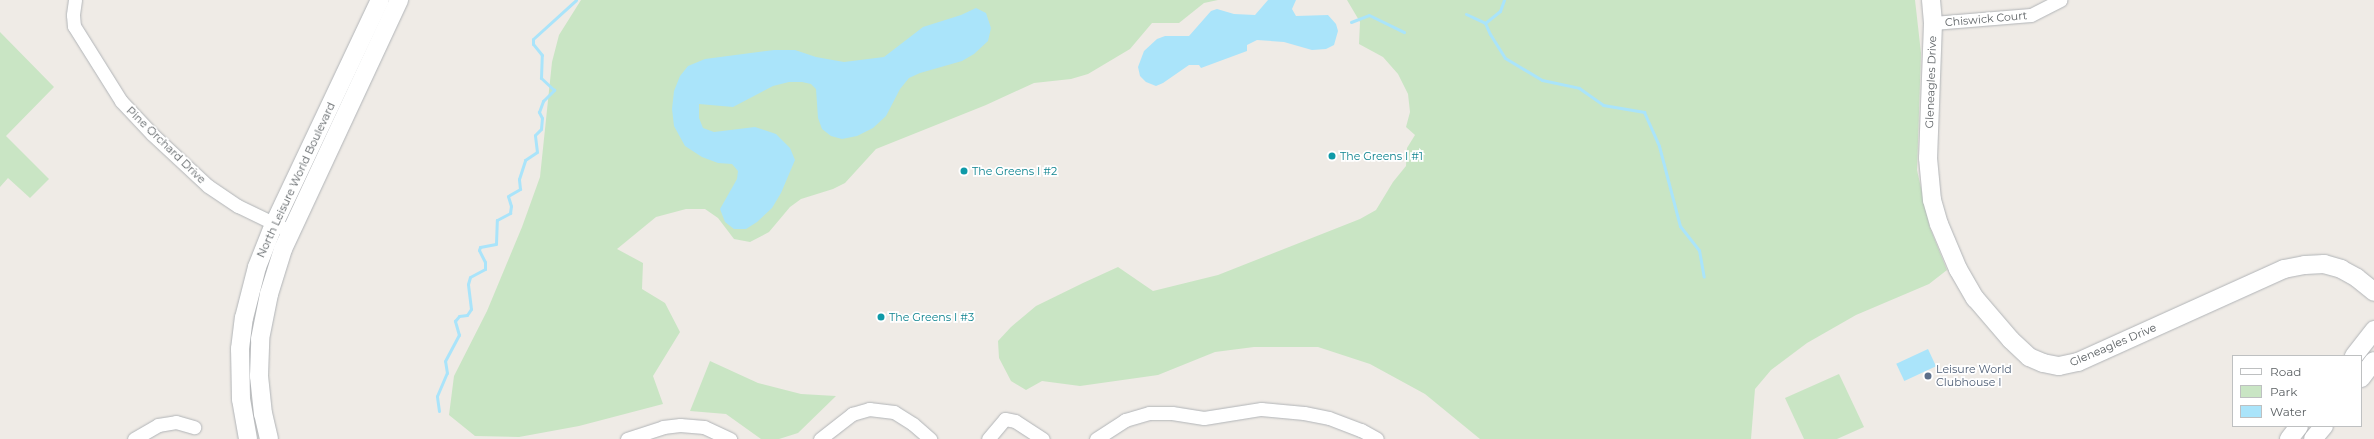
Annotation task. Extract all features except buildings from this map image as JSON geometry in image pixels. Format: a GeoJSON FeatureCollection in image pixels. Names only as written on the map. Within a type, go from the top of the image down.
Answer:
{"type":"FeatureCollection","features":[{"type":"Feature","properties":{"kind":"street","name":"Pine Orchard Drive"},"geometry":{"type":"LineString","coordinates":[[75,0],[73,15],[74,26],[121,101],[152,134],[208,186],[238,206],[292,232]]}},
{"type":"Feature","properties":{"kind":"street","name":"North Leisure World Boulevard"},"geometry":{"type":"LineString","coordinates":[[248,439],[239,375],[241,338],[252,285],[274,224],[380,0]]}},
{"type":"Feature","properties":{"kind":"street","name":"North Leisure World Boulevard"},"geometry":{"type":"LineString","coordinates":[[269,439],[261,398],[260,339],[269,294],[283,249],[399,0]]}},
{"type":"Feature","properties":{"kind":"street","name":"Gleneagles Drive"},"geometry":{"type":"LineString","coordinates":[[1931,0],[1933,23],[1928,158],[1932,200],[1939,224],[1958,269],[1975,298],[2011,340],[2029,357],[2043,363],[2059,366],[2078,362],[2284,269],[2305,265],[2324,264],[2341,270],[2356,278],[2374,292]]}},
{"type":"Feature","properties":{"kind":"street","name":"Chiswick Court"},"geometry":{"type":"LineString","coordinates":[[1933,23],[2031,16],[2060,0]]}},
{"type":"Feature","properties":{"kind":"street"},"geometry":{"type":"LineString","coordinates":[[2355,355],[2374,330]]}},
{"type":"Feature","properties":{"kind":"street"},"geometry":{"type":"LineString","coordinates":[[2362,377],[2374,361]]}},
{"type":"Feature","properties":{"kind":"street"},"geometry":{"type":"LineString","coordinates":[[820,439],[852,414],[869,409],[894,412],[913,424],[930,439]]}},
{"type":"Feature","properties":{"kind":"street"},"geometry":{"type":"LineString","coordinates":[[1096,439],[1125,420],[1149,413],[1172,412],[1204,418],[1220,417],[1244,410],[1261,409],[1304,413],[1329,418],[1361,430],[1377,439]]}},
{"type":"Feature","properties":{"kind":"street"},"geometry":{"type":"LineString","coordinates":[[988,439],[1005,420],[1015,421],[1043,439]]}},
{"type":"Feature","properties":{"kind":"street"},"geometry":{"type":"LineString","coordinates":[[134,439],[158,425],[176,422],[194,427]]}},
{"type":"Feature","properties":{"kind":"street"},"geometry":{"type":"LineString","coordinates":[[628,439],[663,427],[680,425],[704,427],[730,439]]}},
{"type":"Feature","properties":{"kind":"street"},"geometry":{"type":"LineString","coordinates":[[2289,439],[2298,427]]}},
{"type":"Feature","properties":{"kind":"street"},"geometry":{"type":"LineString","coordinates":[[2313,439],[2323,427]]}},
{"type":"Feature","properties":{"kind":"green space"},"geometry":{"type":"Polygon","coordinates":[[[581,0],[1218,0],[1204,3],[1179,23],[1152,23],[1130,49],[1088,74],[1071,79],[1034,83],[986,105],[876,149],[845,183],[833,189],[801,199],[790,207],[769,232],[750,242],[734,239],[718,218],[705,209],[686,209],[656,217],[617,249],[643,263],[642,289],[665,303],[680,332],[653,376],[663,404],[579,426],[519,437],[475,436],[449,415],[454,376],[487,311],[522,227],[540,177],[552,62],[559,35],[581,0]]]}},
{"type":"Feature","properties":{"kind":"green space"},"geometry":{"type":"Polygon","coordinates":[[[1347,0],[1915,0],[1921,53],[1917,170],[1930,228],[1947,270],[1929,284],[1856,315],[1807,343],[1771,370],[1755,389],[1751,439],[1480,439],[1425,394],[1370,364],[1318,347],[1254,347],[1215,352],[1158,375],[1080,386],[1042,381],[1026,390],[1011,381],[999,358],[998,341],[1011,327],[1036,306],[1083,283],[1118,267],[1153,291],[1218,275],[1360,219],[1376,210],[1393,182],[1406,166],[1407,148],[1415,135],[1406,127],[1410,112],[1408,94],[1398,74],[1383,57],[1359,44],[1360,22],[1347,0]]]}},
{"type":"Feature","properties":{"kind":"green space"},"geometry":{"type":"Polygon","coordinates":[[[0,32],[54,87],[6,136],[49,179],[30,198],[8,178],[0,187],[0,32]]]}},
{"type":"Feature","properties":{"kind":"green space"},"geometry":{"type":"Polygon","coordinates":[[[710,361],[758,383],[801,394],[836,396],[798,433],[779,439],[761,439],[726,414],[690,411],[710,361]]]}},
{"type":"Feature","properties":{"kind":"green space"},"geometry":{"type":"Polygon","coordinates":[[[1839,374],[1864,427],[1837,439],[1804,439],[1785,398],[1839,374]]]}},
{"type":"Feature","properties":{"kind":"water"},"geometry":{"type":"Polygon","coordinates":[[[1268,0],[1296,0],[1292,9],[1296,16],[1328,15],[1336,24],[1338,31],[1334,45],[1326,49],[1312,50],[1284,42],[1257,40],[1247,45],[1247,51],[1201,68],[1199,65],[1189,65],[1163,83],[1156,86],[1146,82],[1140,76],[1138,67],[1144,51],[1157,39],[1165,36],[1189,36],[1211,11],[1217,9],[1234,14],[1255,15],[1268,0]]]}},
{"type":"Feature","properties":{"kind":"water"},"geometry":{"type":"Polygon","coordinates":[[[976,8],[986,13],[991,28],[988,41],[974,54],[962,61],[920,73],[909,78],[900,89],[886,116],[873,128],[857,136],[842,139],[831,136],[822,129],[818,118],[816,89],[811,84],[802,82],[789,82],[773,86],[733,107],[699,104],[699,118],[703,128],[714,132],[755,127],[776,134],[790,148],[795,160],[781,193],[772,208],[757,222],[746,229],[734,229],[725,222],[720,209],[737,179],[738,171],[732,164],[718,163],[702,157],[685,146],[674,126],[672,109],[674,91],[680,76],[688,66],[705,59],[774,50],[795,50],[816,57],[844,62],[884,57],[923,27],[961,15],[976,8]]]}},
{"type":"Feature","properties":{"kind":"water"},"geometry":{"type":"Polygon","coordinates":[[[1928,349],[1936,366],[1904,381],[1896,364],[1928,349]]]}},
{"type":"Feature","properties":{"kind":"waterway"},"geometry":{"type":"LineString","coordinates":[[439,411],[437,396],[447,373],[445,361],[459,335],[455,321],[459,316],[467,315],[471,309],[468,284],[470,277],[485,269],[485,262],[479,250],[480,247],[496,244],[497,220],[510,213],[511,206],[508,196],[520,189],[519,179],[525,160],[537,152],[535,135],[541,129],[542,118],[539,112],[543,101],[554,90],[541,78],[542,55],[533,44],[533,39],[576,0]]}},
{"type":"Feature","properties":{"kind":"waterway"},"geometry":{"type":"LineString","coordinates":[[1504,0],[1500,11],[1485,23],[1505,58],[1542,80],[1579,88],[1603,105],[1644,112],[1659,146],[1680,226],[1699,250],[1704,277]]}},
{"type":"Feature","properties":{"kind":"waterway"},"geometry":{"type":"LineString","coordinates":[[1466,14],[1485,23]]}},
{"type":"Feature","properties":{"kind":"waterway"},"geometry":{"type":"LineString","coordinates":[[1351,22],[1369,15],[1404,32]]}},
{"type":"Feature","properties":{"kind":"place","name":"The Greens I #1"},"geometry":{"type":"Point","coordinates":[1332,156]}},
{"type":"Feature","properties":{"kind":"place","name":"The Greens I #2"},"geometry":{"type":"Point","coordinates":[964,171]}},
{"type":"Feature","properties":{"kind":"place","name":"The Greens I #3"},"geometry":{"type":"Point","coordinates":[881,317]}},
{"type":"Feature","properties":{"kind":"place","name":"Leisure World Clubhouse I"},"geometry":{"type":"Point","coordinates":[1928,376]}}]}
